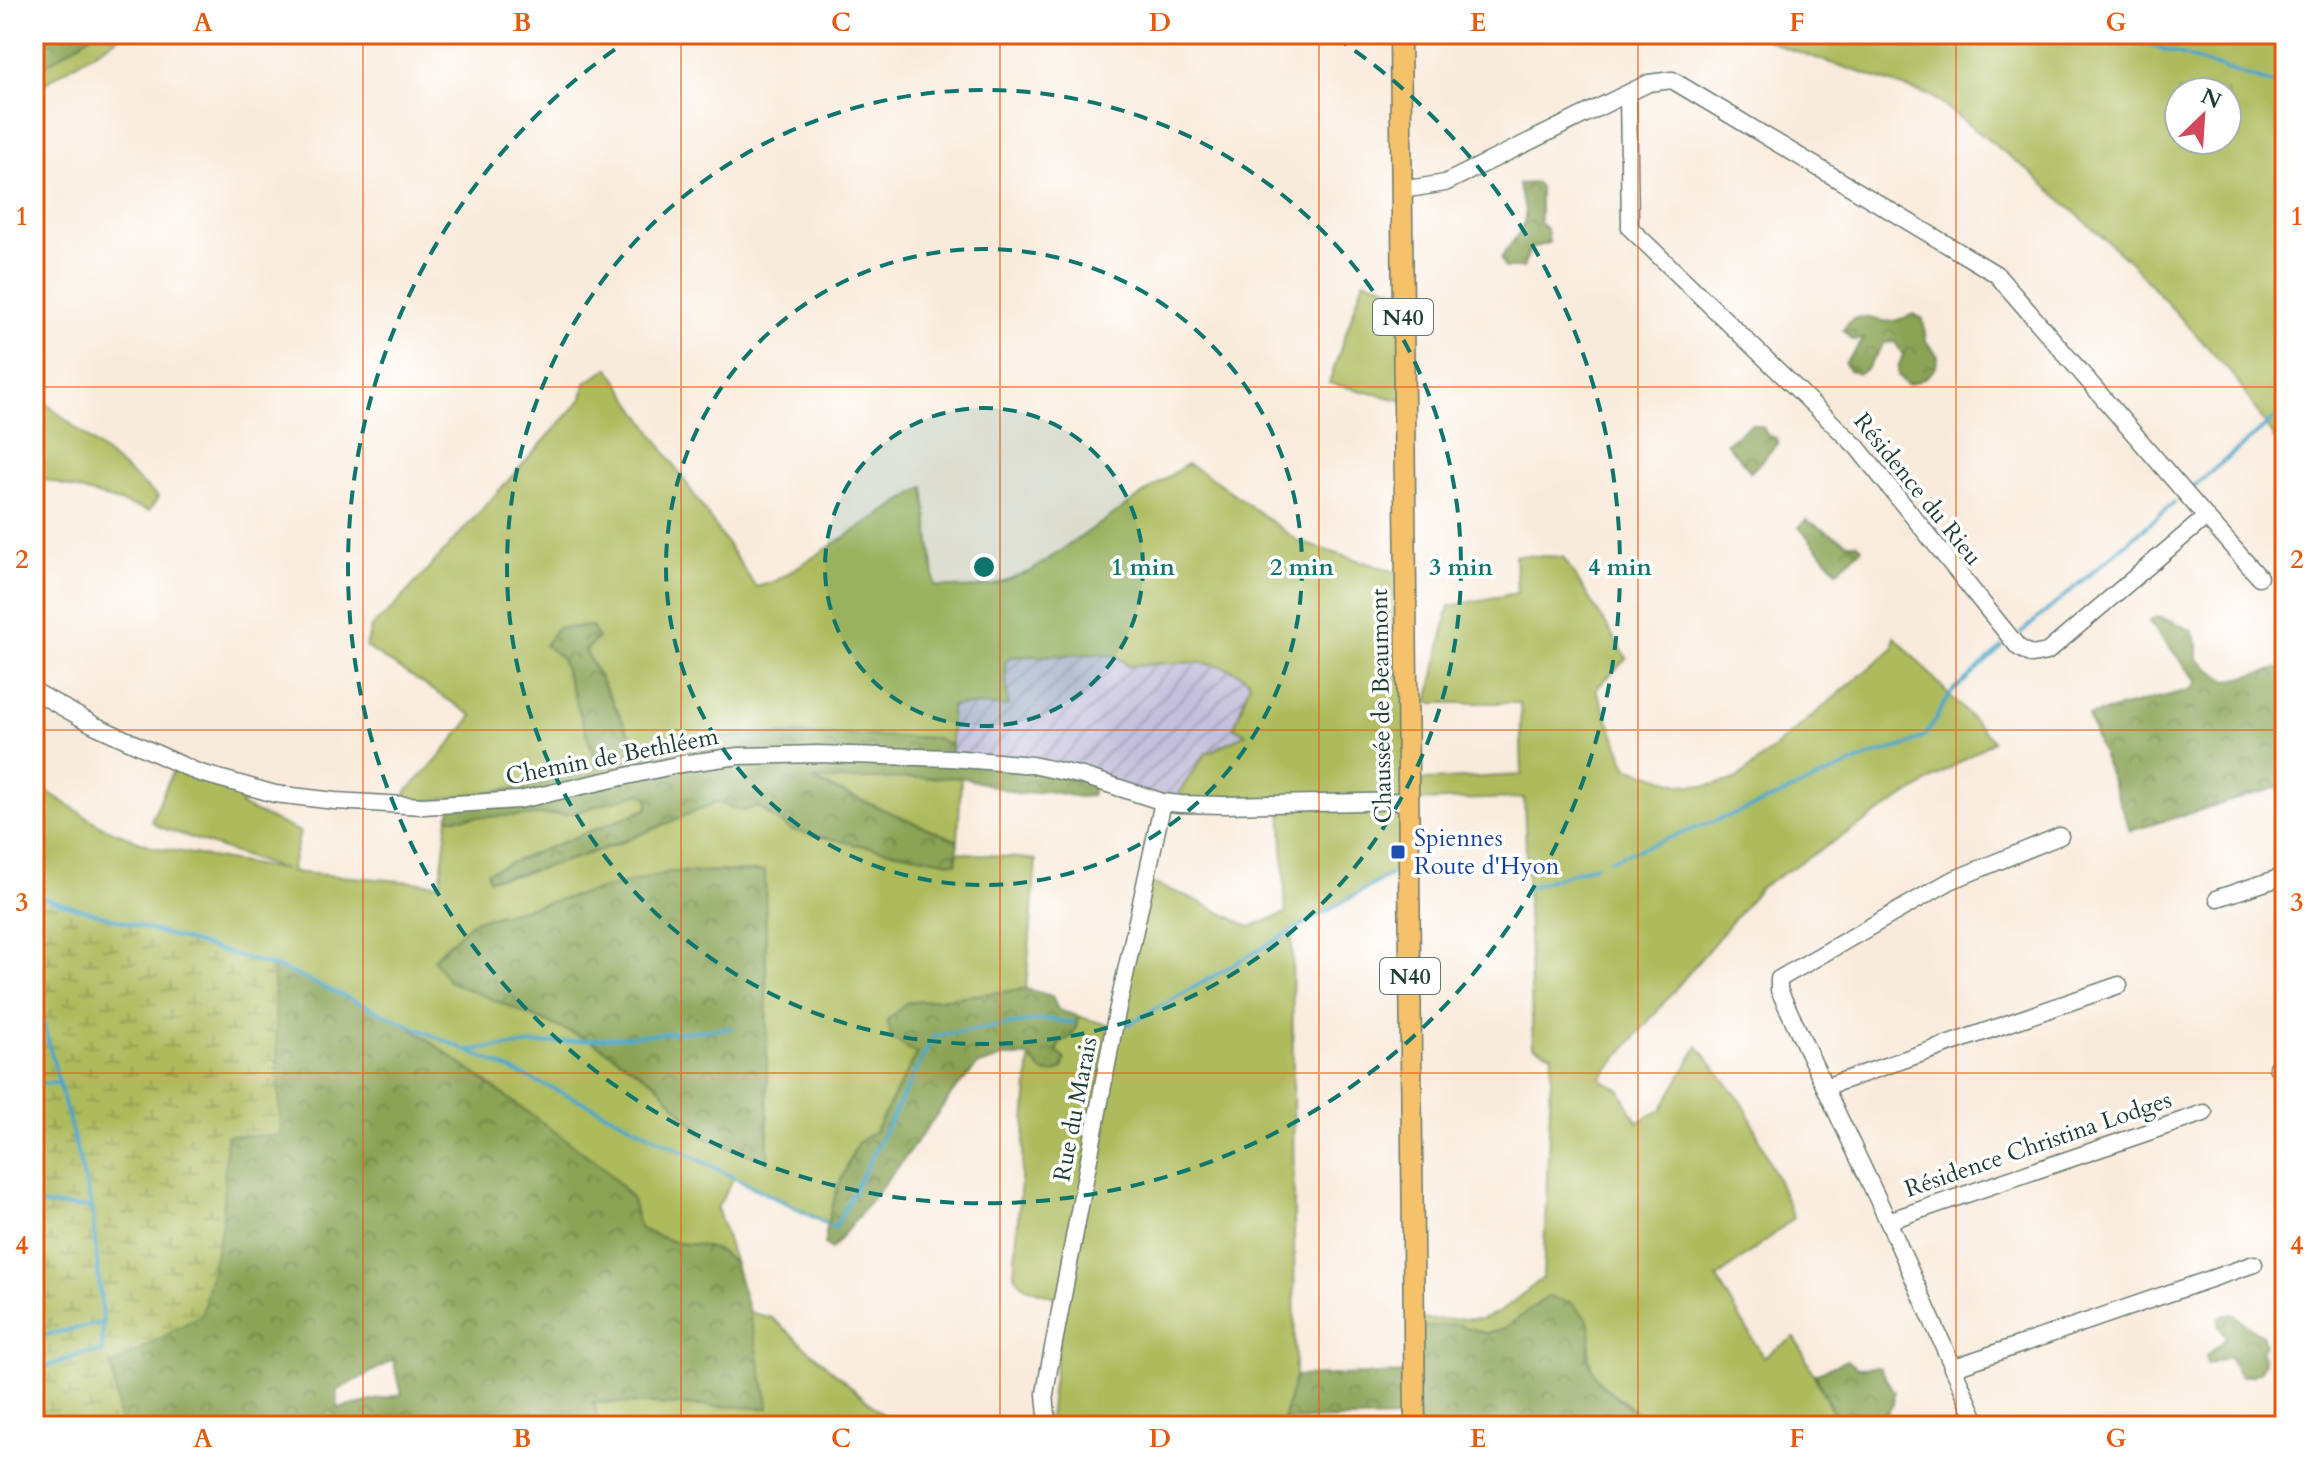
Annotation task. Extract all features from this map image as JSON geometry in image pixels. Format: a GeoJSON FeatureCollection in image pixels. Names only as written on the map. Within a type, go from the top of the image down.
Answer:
{"type":"FeatureCollection","features":[{"type":"Feature","properties":{"kind":"main road","name":"Chaussée de Beaumont"},"geometry":{"type":"LineString","coordinates":[[1400,34],[1415,1426]]}},
{"type":"Feature","properties":{"kind":"street"},"geometry":{"type":"LineString","coordinates":[[1402,186],[1415,188],[1445,183],[1628,93],[1660,80],[1672,80],[1996,274],[2259,577]]}},
{"type":"Feature","properties":{"kind":"street","name":"Résidence du Rieu"},"geometry":{"type":"LineString","coordinates":[[1628,93],[1630,228],[1857,447],[2018,647],[2032,655],[2047,652],[2206,517]]}},
{"type":"Feature","properties":{"kind":"street","name":"Chemin de Bethléem"},"geometry":{"type":"LineString","coordinates":[[34,691],[113,734],[197,772],[275,794],[335,801],[423,806],[519,800],[681,764],[739,756],[817,754],[951,758],[1032,765],[1083,776],[1163,802],[1224,805],[1408,801]]}},
{"type":"Feature","properties":{"kind":"street","name":"Rue du Marais"},"geometry":{"type":"LineString","coordinates":[[1048,1426],[1045,1394],[1049,1369],[1117,1012],[1163,802]]}},
{"type":"Feature","properties":{"kind":"street","name":"Résidence Christina Lodges"},"geometry":{"type":"LineString","coordinates":[[1979,1426],[1888,1221],[1779,990],[1779,979],[1950,881],[2060,836]]}},
{"type":"Feature","properties":{"kind":"street"},"geometry":{"type":"LineString","coordinates":[[2218,898],[2285,876]]}},
{"type":"Feature","properties":{"kind":"street"},"geometry":{"type":"LineString","coordinates":[[1825,1087],[2119,985]]}},
{"type":"Feature","properties":{"kind":"street","name":"Résidence Christina Lodges"},"geometry":{"type":"LineString","coordinates":[[1888,1221],[2204,1113]]}},
{"type":"Feature","properties":{"kind":"street"},"geometry":{"type":"LineString","coordinates":[[1952,1368],[2254,1264]]}},
{"type":"Feature","properties":{"kind":"street"},"geometry":{"type":"LineString","coordinates":[[2274,1426],[2285,1422]]}},
{"type":"Feature","properties":{"kind":"shaded area"},"geometry":{"type":"Polygon","coordinates":[[[1118,656],[1128,666],[1212,663],[1238,671],[1250,682],[1234,727],[1247,734],[1180,804],[951,758],[951,704],[1010,657],[1118,656]]]}},
{"type":"Feature","properties":{"kind":"green space"},"geometry":{"type":"Polygon","coordinates":[[[34,34],[93,34],[34,73],[34,34]]]}},
{"type":"Feature","properties":{"kind":"green space"},"geometry":{"type":"Polygon","coordinates":[[[93,34],[124,34],[34,90],[34,73],[93,34]]]}},
{"type":"Feature","properties":{"kind":"green space"},"geometry":{"type":"Polygon","coordinates":[[[1756,34],[2285,34],[2285,455],[2234,376],[2128,260],[2030,172],[1931,96],[1783,47],[1756,34]]]}},
{"type":"Feature","properties":{"kind":"green space"},"geometry":{"type":"Polygon","coordinates":[[[1537,183],[1540,188],[1540,223],[1547,230],[1549,243],[1530,249],[1523,268],[1505,268],[1501,259],[1525,217],[1519,184],[1537,183]]]}},
{"type":"Feature","properties":{"kind":"green space"},"geometry":{"type":"Polygon","coordinates":[[[1364,280],[1403,291],[1404,401],[1329,383],[1364,280]]]}},
{"type":"Feature","properties":{"kind":"green space"},"geometry":{"type":"Polygon","coordinates":[[[1914,314],[1923,319],[1926,341],[1938,356],[1935,368],[1928,376],[1907,385],[1898,376],[1903,355],[1895,342],[1884,343],[1867,369],[1857,374],[1849,370],[1845,363],[1864,339],[1852,340],[1843,330],[1851,320],[1865,317],[1890,321],[1914,314]]]}},
{"type":"Feature","properties":{"kind":"green space"},"geometry":{"type":"Polygon","coordinates":[[[609,368],[756,587],[774,582],[924,487],[935,586],[968,588],[993,585],[1031,571],[1187,464],[1215,480],[1299,542],[1406,575],[1408,781],[1522,775],[1520,703],[1428,703],[1449,606],[1517,593],[1515,555],[1563,557],[1627,658],[1596,689],[1627,767],[1679,784],[1705,786],[1736,780],[1893,648],[1894,636],[1993,741],[1760,888],[1600,1079],[1619,1089],[1637,1122],[1661,1110],[1698,1046],[1746,1108],[1794,1218],[1717,1278],[1763,1357],[1795,1337],[1839,1426],[1647,1426],[1638,1414],[1598,1379],[1589,1354],[1591,1336],[1547,1297],[1505,1328],[1488,1334],[1414,1328],[1414,1320],[1481,1319],[1500,1312],[1543,1278],[1552,1054],[1533,1046],[1524,798],[1408,801],[1409,862],[1292,932],[1295,1376],[1283,1426],[1048,1426],[1063,1300],[1025,1287],[1014,1275],[1030,1057],[1043,1072],[1054,1073],[1063,1068],[1065,1059],[1057,1052],[1059,1043],[1073,1033],[1078,1016],[1114,1027],[1146,881],[1189,897],[1250,927],[1286,913],[1281,804],[1180,804],[1180,791],[1205,754],[1246,734],[1234,728],[1250,682],[1237,673],[1208,663],[1128,666],[1118,656],[1095,654],[1010,657],[1005,663],[1008,706],[951,705],[951,745],[936,738],[791,734],[634,742],[585,650],[561,658],[597,764],[524,787],[400,805],[407,791],[473,716],[366,647],[371,627],[391,610],[582,399],[585,383],[609,368]]]}},
{"type":"Feature","properties":{"kind":"green space"},"geometry":{"type":"Polygon","coordinates":[[[34,393],[158,497],[149,511],[34,476],[34,393]]]}},
{"type":"Feature","properties":{"kind":"green space"},"geometry":{"type":"Polygon","coordinates":[[[1751,424],[1763,427],[1767,435],[1776,438],[1778,443],[1751,472],[1726,443],[1751,424]]]}},
{"type":"Feature","properties":{"kind":"green space"},"geometry":{"type":"Polygon","coordinates":[[[1806,520],[1862,548],[1837,571],[1799,527],[1806,520]]]}},
{"type":"Feature","properties":{"kind":"green space"},"geometry":{"type":"Polygon","coordinates":[[[2156,617],[2173,621],[2192,631],[2198,645],[2198,660],[2227,681],[2285,667],[2285,785],[2130,831],[2088,716],[2189,690],[2198,682],[2149,622],[2156,617]]]}},
{"type":"Feature","properties":{"kind":"green space"},"geometry":{"type":"Polygon","coordinates":[[[592,626],[598,638],[585,651],[634,742],[791,734],[936,738],[951,745],[951,757],[1091,781],[1091,796],[1046,791],[1020,794],[961,777],[813,780],[958,841],[956,863],[792,830],[757,806],[743,811],[716,802],[576,858],[489,879],[487,872],[647,809],[649,799],[641,793],[569,814],[448,818],[452,805],[460,796],[524,787],[597,764],[561,658],[545,645],[557,628],[592,626]]]}},
{"type":"Feature","properties":{"kind":"green space"},"geometry":{"type":"Polygon","coordinates":[[[176,764],[259,790],[240,805],[300,832],[291,871],[440,884],[448,818],[569,814],[641,793],[649,799],[647,809],[488,872],[489,879],[519,875],[619,844],[716,802],[743,811],[757,806],[792,830],[956,862],[958,852],[1036,860],[1026,989],[907,1003],[907,1049],[917,1054],[875,1131],[857,1144],[838,1187],[828,1223],[734,1177],[717,1208],[735,1264],[719,1251],[676,1243],[640,1229],[631,1197],[603,1167],[406,1024],[273,967],[112,1366],[120,1426],[34,1426],[34,783],[101,826],[153,847],[284,870],[160,827],[151,821],[176,764]],[[765,871],[671,872],[448,981],[592,1041],[657,1084],[703,1137],[768,1162],[765,871]]]}},
{"type":"Feature","properties":{"kind":"green space"},"geometry":{"type":"Polygon","coordinates":[[[961,777],[958,841],[811,780],[961,777]]]}},
{"type":"Feature","properties":{"kind":"green space"},"geometry":{"type":"Polygon","coordinates":[[[765,871],[768,1162],[703,1137],[657,1084],[592,1041],[448,981],[433,959],[473,921],[671,872],[765,871]]]}},
{"type":"Feature","properties":{"kind":"green space"},"geometry":{"type":"Polygon","coordinates":[[[34,895],[273,967],[281,1136],[227,1135],[222,1224],[202,1314],[112,1366],[120,1426],[34,1426],[34,895]]]}},
{"type":"Feature","properties":{"kind":"green space"},"geometry":{"type":"Polygon","coordinates":[[[119,921],[290,972],[406,1024],[603,1167],[631,1197],[640,1229],[676,1243],[719,1251],[735,1264],[749,1312],[769,1408],[593,1402],[600,1426],[120,1426],[112,1366],[119,921]],[[393,1360],[338,1390],[337,1409],[402,1394],[393,1360]]]}},
{"type":"Feature","properties":{"kind":"green space"},"geometry":{"type":"Polygon","coordinates":[[[1026,989],[1052,996],[1058,1010],[1078,1016],[1073,1033],[1059,1044],[1057,1052],[1065,1059],[1063,1068],[1054,1073],[1043,1072],[1029,1057],[1003,1057],[977,1066],[954,1091],[831,1250],[825,1244],[825,1232],[838,1187],[857,1144],[875,1131],[917,1054],[892,1039],[887,1020],[906,1003],[1026,989]]]}},
{"type":"Feature","properties":{"kind":"green space"},"geometry":{"type":"Polygon","coordinates":[[[1547,1297],[1570,1302],[1588,1319],[1591,1336],[1587,1357],[1599,1383],[1641,1417],[1647,1426],[1415,1426],[1414,1418],[1283,1420],[1295,1376],[1414,1373],[1414,1328],[1457,1324],[1488,1334],[1505,1328],[1547,1297]]]}},
{"type":"Feature","properties":{"kind":"green space"},"geometry":{"type":"Polygon","coordinates":[[[749,1312],[772,1318],[896,1426],[600,1426],[593,1402],[768,1408],[749,1312]]]}},
{"type":"Feature","properties":{"kind":"green space"},"geometry":{"type":"Polygon","coordinates":[[[2232,1314],[2262,1334],[2264,1362],[2259,1372],[2251,1376],[2240,1376],[2228,1357],[2207,1364],[2206,1356],[2226,1336],[2218,1325],[2219,1317],[2232,1314]]]}},
{"type":"Feature","properties":{"kind":"green space"},"geometry":{"type":"Polygon","coordinates":[[[1847,1360],[1858,1368],[1879,1367],[1894,1392],[1893,1405],[1881,1421],[1869,1426],[1839,1426],[1815,1374],[1847,1360]]]}},
{"type":"Feature","properties":{"kind":"waterway"},"geometry":{"type":"LineString","coordinates":[[2116,34],[2285,88]]}},
{"type":"Feature","properties":{"kind":"waterway"},"geometry":{"type":"LineString","coordinates":[[2194,486],[2285,410]]}},
{"type":"Feature","properties":{"kind":"waterway"},"geometry":{"type":"LineString","coordinates":[[2021,633],[2175,502]]}},
{"type":"Feature","properties":{"kind":"waterway"},"geometry":{"type":"LineString","coordinates":[[1610,860],[1758,805],[1926,735],[1950,694],[2002,647]]}},
{"type":"Feature","properties":{"kind":"waterway"},"geometry":{"type":"LineString","coordinates":[[1527,888],[1596,865]]}},
{"type":"Feature","properties":{"kind":"waterway"},"geometry":{"type":"LineString","coordinates":[[1128,1025],[1390,875]]}},
{"type":"Feature","properties":{"kind":"waterway"},"geometry":{"type":"LineString","coordinates":[[34,895],[285,970],[590,1105],[825,1223]]}},
{"type":"Feature","properties":{"kind":"waterway"},"geometry":{"type":"LineString","coordinates":[[34,988],[92,1208],[103,1323],[34,1337]]}},
{"type":"Feature","properties":{"kind":"waterway"},"geometry":{"type":"LineString","coordinates":[[830,1225],[835,1228],[934,1036],[1047,1019],[1074,1023]]}},
{"type":"Feature","properties":{"kind":"waterway"},"geometry":{"type":"LineString","coordinates":[[466,1050],[731,1028]]}},
{"type":"Feature","properties":{"kind":"waterway"},"geometry":{"type":"LineString","coordinates":[[34,1084],[60,1083]]}},
{"type":"Feature","properties":{"kind":"waterway"},"geometry":{"type":"LineString","coordinates":[[34,1204],[92,1208]]}},
{"type":"Feature","properties":{"kind":"waterway"},"geometry":{"type":"LineString","coordinates":[[34,1284],[40,1336]]}},
{"type":"Feature","properties":{"kind":"waterway"},"geometry":{"type":"LineString","coordinates":[[34,1371],[85,1353],[102,1352],[103,1323]]}},
{"type":"Feature","properties":{"kind":"place","name":"Spiennes Route d'Hyon"},"geometry":{"type":"Point","coordinates":[1398,852]}}]}
